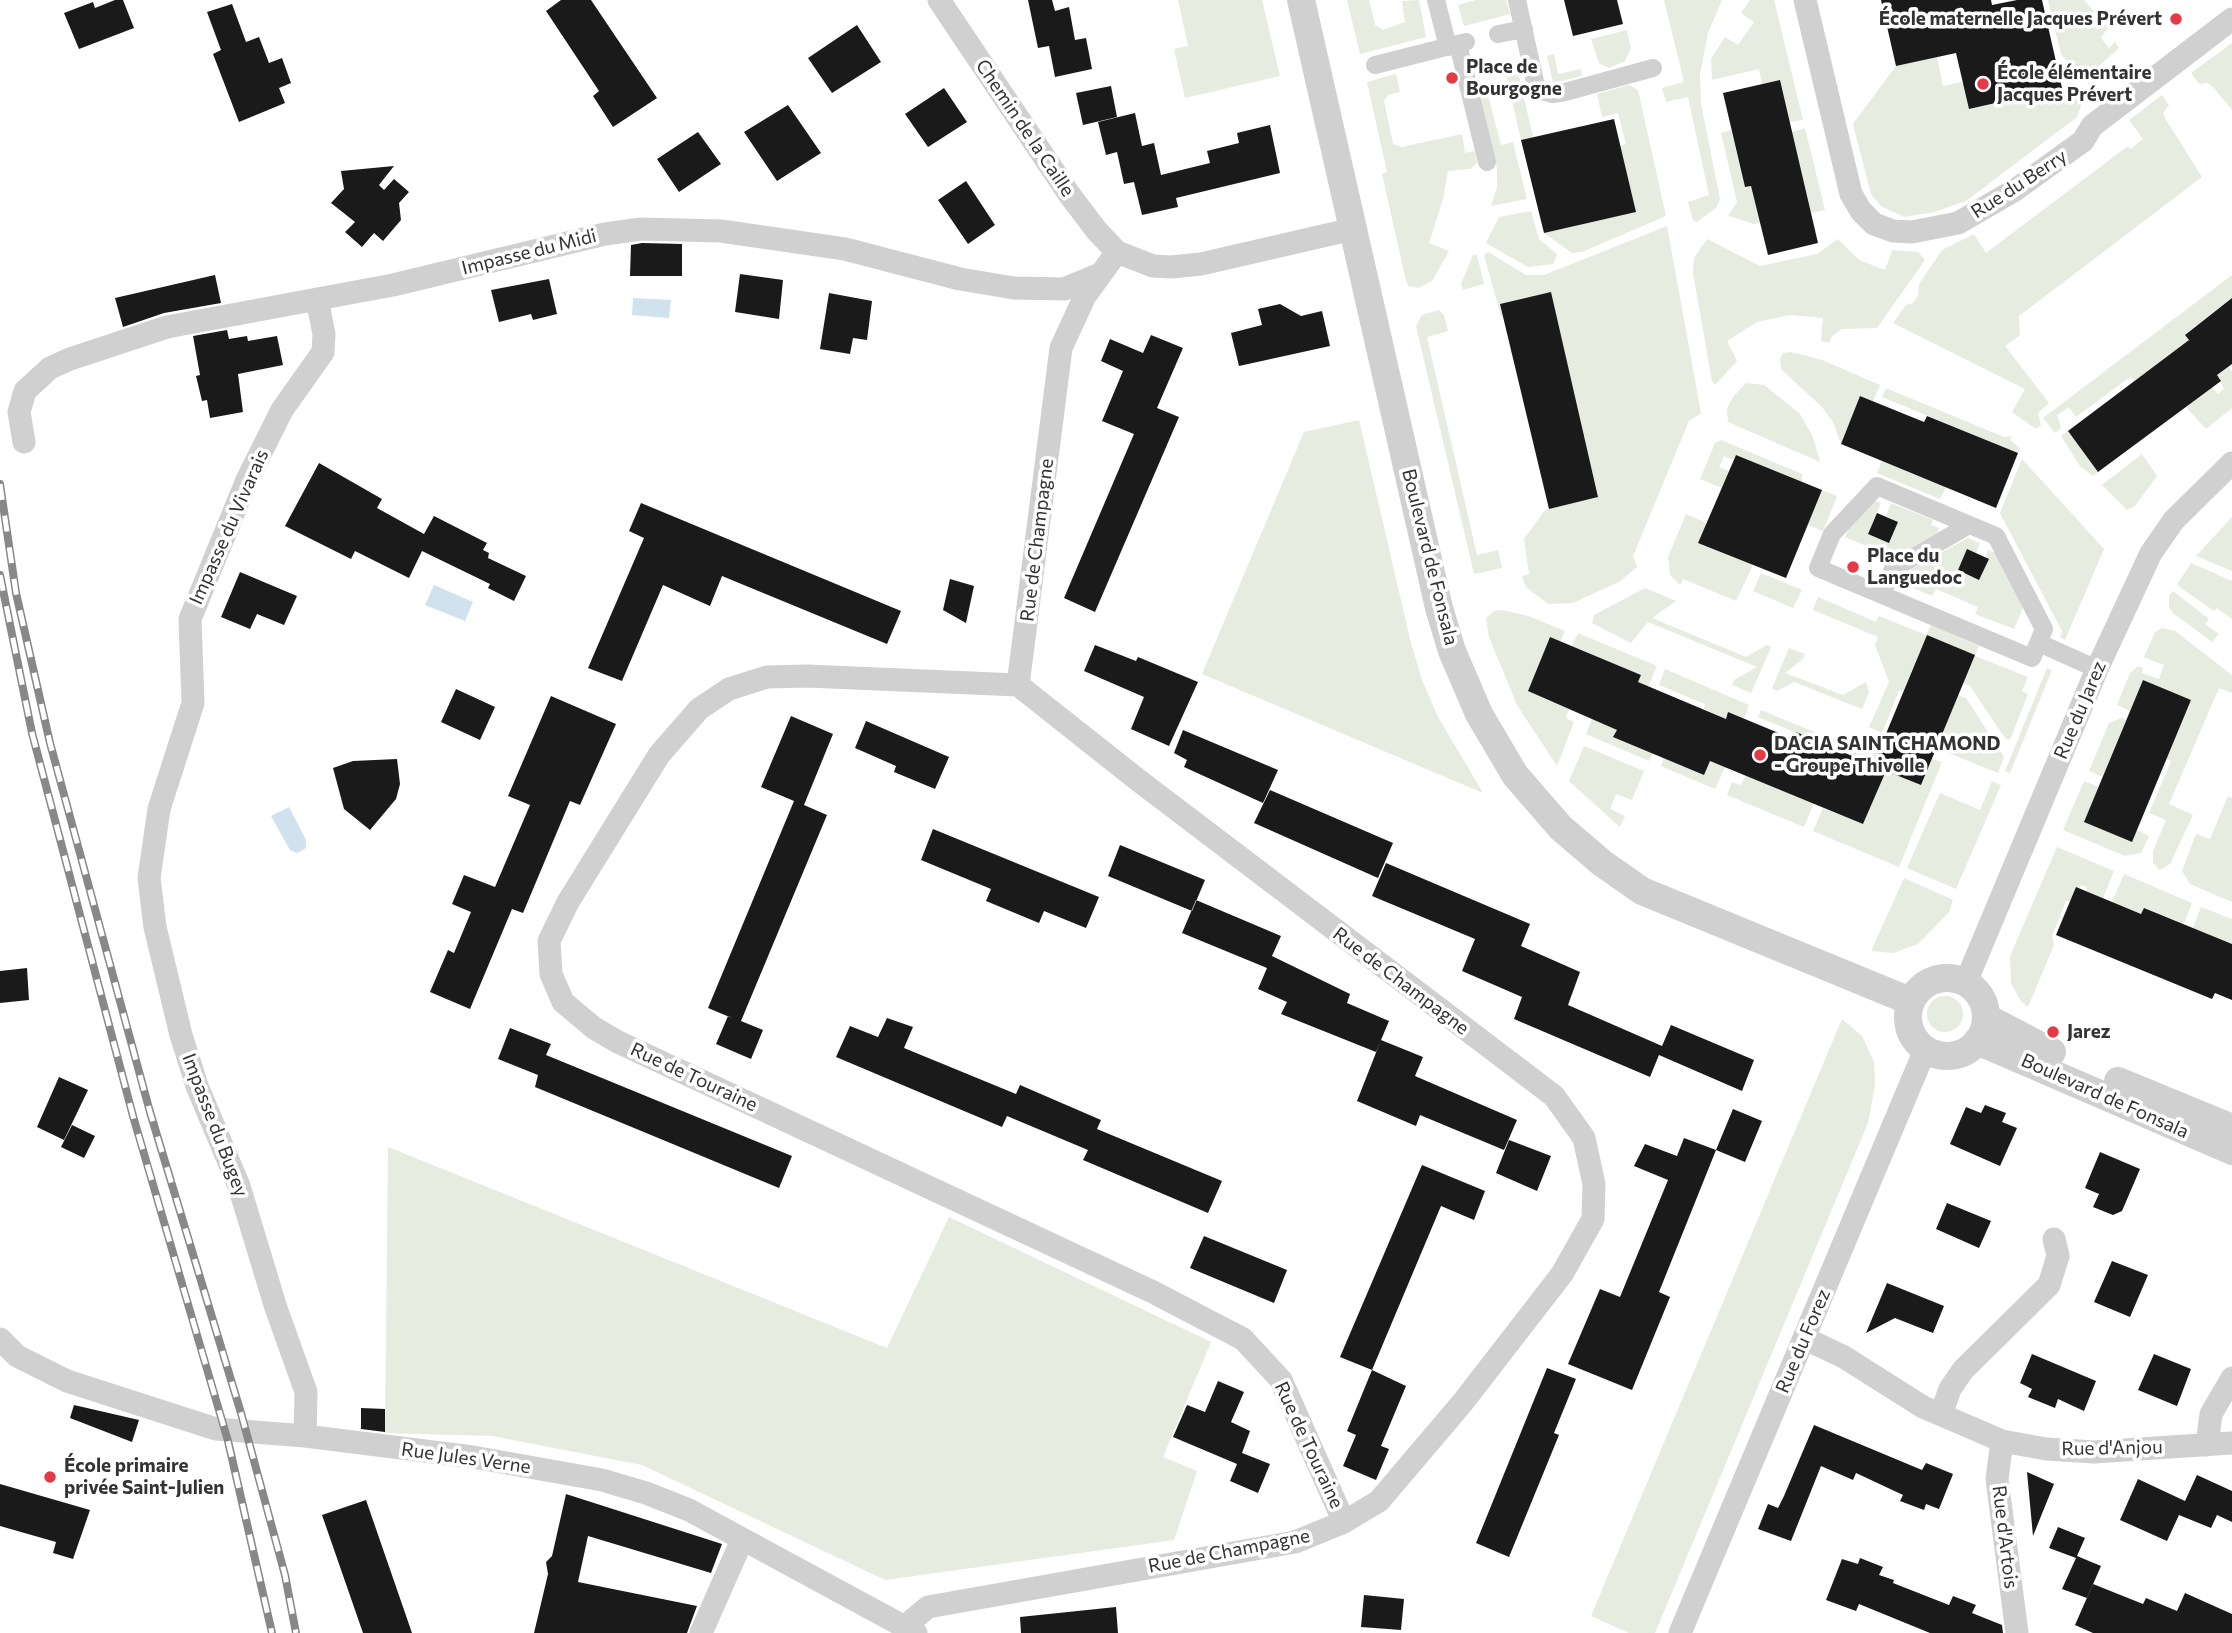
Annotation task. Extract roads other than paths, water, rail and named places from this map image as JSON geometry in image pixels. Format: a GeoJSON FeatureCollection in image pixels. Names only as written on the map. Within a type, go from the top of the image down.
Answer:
{"type":"FeatureCollection","features":[{"type":"Feature","properties":{"kind":"street","name":"Chemin de la Caille"},"geometry":{"type":"LineString","coordinates":[[939,0],[1069,194],[1097,232],[1117,252]]}},
{"type":"Feature","properties":{"kind":"street","name":"Boulevard de Fonsala"},"geometry":{"type":"LineString","coordinates":[[1301,0],[1439,608],[1452,651],[1479,714],[1515,775],[1561,828],[1602,863],[1642,891],[1910,1001]]}},
{"type":"Feature","properties":{"kind":"street"},"geometry":{"type":"LineString","coordinates":[[1436,0],[1457,45],[1487,162]]}},
{"type":"Feature","properties":{"kind":"street"},"geometry":{"type":"LineString","coordinates":[[1517,0],[1536,86],[1546,93],[1565,92],[1653,68]]}},
{"type":"Feature","properties":{"kind":"street","name":"Rue du Berry"},"geometry":{"type":"LineString","coordinates":[[1805,0],[1851,194],[1861,211],[1874,224],[1892,230],[1912,232],[1958,223],[2015,190],[2083,141],[2092,126],[2232,19]]}},
{"type":"Feature","properties":{"kind":"street"},"geometry":{"type":"LineString","coordinates":[[1498,34],[1524,29]]}},
{"type":"Feature","properties":{"kind":"street"},"geometry":{"type":"LineString","coordinates":[[1375,65],[1457,45]]}},
{"type":"Feature","properties":{"kind":"street","name":"Impasse du Midi"},"geometry":{"type":"LineString","coordinates":[[24,442],[19,412],[25,391],[50,368],[166,327],[393,285],[605,234],[641,229],[721,232],[825,246],[1014,288],[1064,289],[1098,275]]}},
{"type":"Feature","properties":{"kind":"street"},"geometry":{"type":"LineString","coordinates":[[1117,252],[1153,266],[1171,267],[1200,264],[1353,229]]}},
{"type":"Feature","properties":{"kind":"street","name":"Rue de Champagne"},"geometry":{"type":"LineString","coordinates":[[910,1630],[928,1607],[1295,1542],[1344,1522],[1378,1502],[1404,1474],[1562,1274],[1582,1244],[1593,1219],[1593,1195],[1584,1138],[1554,1096],[1138,780],[1018,685],[1061,348],[1078,309],[1098,275],[1117,252]]}},
{"type":"Feature","properties":{"kind":"street","name":"Impasse du Vivarais"},"geometry":{"type":"LineString","coordinates":[[159,809],[193,703],[190,619],[247,480],[282,410],[323,352],[324,334],[317,299]]}},
{"type":"Feature","properties":{"kind":"street","name":"Rue du Jarez"},"geometry":{"type":"LineString","coordinates":[[1966,982],[2097,668],[2151,553],[2174,520],[2232,463]]}},
{"type":"Feature","properties":{"kind":"street"},"geometry":{"type":"LineString","coordinates":[[1877,486],[1996,536],[2044,629],[2032,658],[1882,594],[1818,568],[1832,534],[1877,486]]}},
{"type":"Feature","properties":{"kind":"street"},"geometry":{"type":"LineString","coordinates":[[1882,594],[1893,569],[1969,524]]}},
{"type":"Feature","properties":{"kind":"street"},"geometry":{"type":"LineString","coordinates":[[2039,643],[2097,668]]}},
{"type":"Feature","properties":{"kind":"street","name":"Rue de Touraine"},"geometry":{"type":"LineString","coordinates":[[1018,685],[807,676],[767,677],[729,689],[699,709],[659,755],[568,902],[549,941],[551,974],[563,1002],[594,1028],[618,1042],[1141,1287],[1243,1339],[1281,1380],[1344,1522]]}},
{"type":"Feature","properties":{"kind":"street","name":"Impasse du Bugey"},"geometry":{"type":"LineString","coordinates":[[159,809],[149,877],[155,927],[189,1060],[239,1186],[275,1305],[306,1392],[305,1436]]}},
{"type":"Feature","properties":{"kind":"street"},"geometry":{"type":"LineString","coordinates":[[1953,978],[1966,982],[1981,998],[1982,1030],[1967,1050],[1951,1056],[1925,1050],[1915,1040],[1908,1023],[1910,1001],[1920,988],[1932,980],[1953,978]]}},
{"type":"Feature","properties":{"kind":"street","name":"Boulevard de Fonsala"},"geometry":{"type":"LineString","coordinates":[[1982,1030],[2026,1040],[2232,1128]]}},
{"type":"Feature","properties":{"kind":"street","name":"Boulevard de Fonsala"},"geometry":{"type":"LineString","coordinates":[[1982,1030],[2232,1151]]}},
{"type":"Feature","properties":{"kind":"street","name":"Rue du Forez"},"geometry":{"type":"LineString","coordinates":[[1680,1633],[1925,1050]]}},
{"type":"Feature","properties":{"kind":"street"},"geometry":{"type":"LineString","coordinates":[[1941,1414],[1950,1389],[1963,1370],[2049,1285],[2058,1256],[2054,1239]]}},
{"type":"Feature","properties":{"kind":"street","name":"Rue d'Anjou"},"geometry":{"type":"LineString","coordinates":[[1804,1338],[1844,1357],[1905,1397],[2002,1441],[2046,1449],[2094,1452],[2232,1443]]}},
{"type":"Feature","properties":{"kind":"street","name":"Rue Jules Verne"},"geometry":{"type":"LineString","coordinates":[[0,1339],[17,1356],[38,1369],[133,1404],[216,1429],[305,1436],[473,1457],[602,1480],[672,1502],[910,1630]]}},
{"type":"Feature","properties":{"kind":"street"},"geometry":{"type":"LineString","coordinates":[[2207,1445],[2211,1414],[2232,1378]]}},
{"type":"Feature","properties":{"kind":"street","name":"Rue d'Artois"},"geometry":{"type":"LineString","coordinates":[[2002,1441],[1997,1479],[2017,1633]]}},
{"type":"Feature","properties":{"kind":"street"},"geometry":{"type":"LineString","coordinates":[[701,1633],[742,1540]]}},
{"type":"Feature","properties":{"kind":"water"},"geometry":{"type":"Polygon","coordinates":[[[633,298],[671,300],[669,318],[632,315],[633,298]]]}},
{"type":"Feature","properties":{"kind":"water"},"geometry":{"type":"Polygon","coordinates":[[[434,585],[473,602],[465,621],[425,605],[434,585]]]}},
{"type":"Feature","properties":{"kind":"water"},"geometry":{"type":"Polygon","coordinates":[[[289,807],[306,840],[306,848],[297,853],[290,850],[271,816],[289,807]]]}},
{"type":"Feature","properties":{"kind":"railway"},"geometry":{"type":"LineString","coordinates":[[0,484],[16,593],[50,743],[150,1112],[241,1413],[285,1575],[296,1633]]}},
{"type":"Feature","properties":{"kind":"railway"},"geometry":{"type":"LineString","coordinates":[[0,575],[32,733],[133,1116],[228,1441],[272,1633]]}},
{"type":"Feature","properties":{"kind":"place","name":"École maternelle Jacques Prévert"},"geometry":{"type":"Point","coordinates":[2176,19]}},
{"type":"Feature","properties":{"kind":"place","name":"Place de Bourgogne"},"geometry":{"type":"Point","coordinates":[1452,78]}},
{"type":"Feature","properties":{"kind":"place","name":"École élémentaire Jacques Prévert"},"geometry":{"type":"Point","coordinates":[1983,84]}},
{"type":"Feature","properties":{"kind":"place","name":"Place du Languedoc"},"geometry":{"type":"Point","coordinates":[1853,567]}},
{"type":"Feature","properties":{"kind":"place","name":"DACIA SAINT CHAMOND - Groupe Thivolle"},"geometry":{"type":"Point","coordinates":[1760,755]}},
{"type":"Feature","properties":{"kind":"place","name":"Jarez"},"geometry":{"type":"Point","coordinates":[2053,1032]}},
{"type":"Feature","properties":{"kind":"place","name":"École primaire privée Saint-Julien"},"geometry":{"type":"Point","coordinates":[50,1477]}}]}
